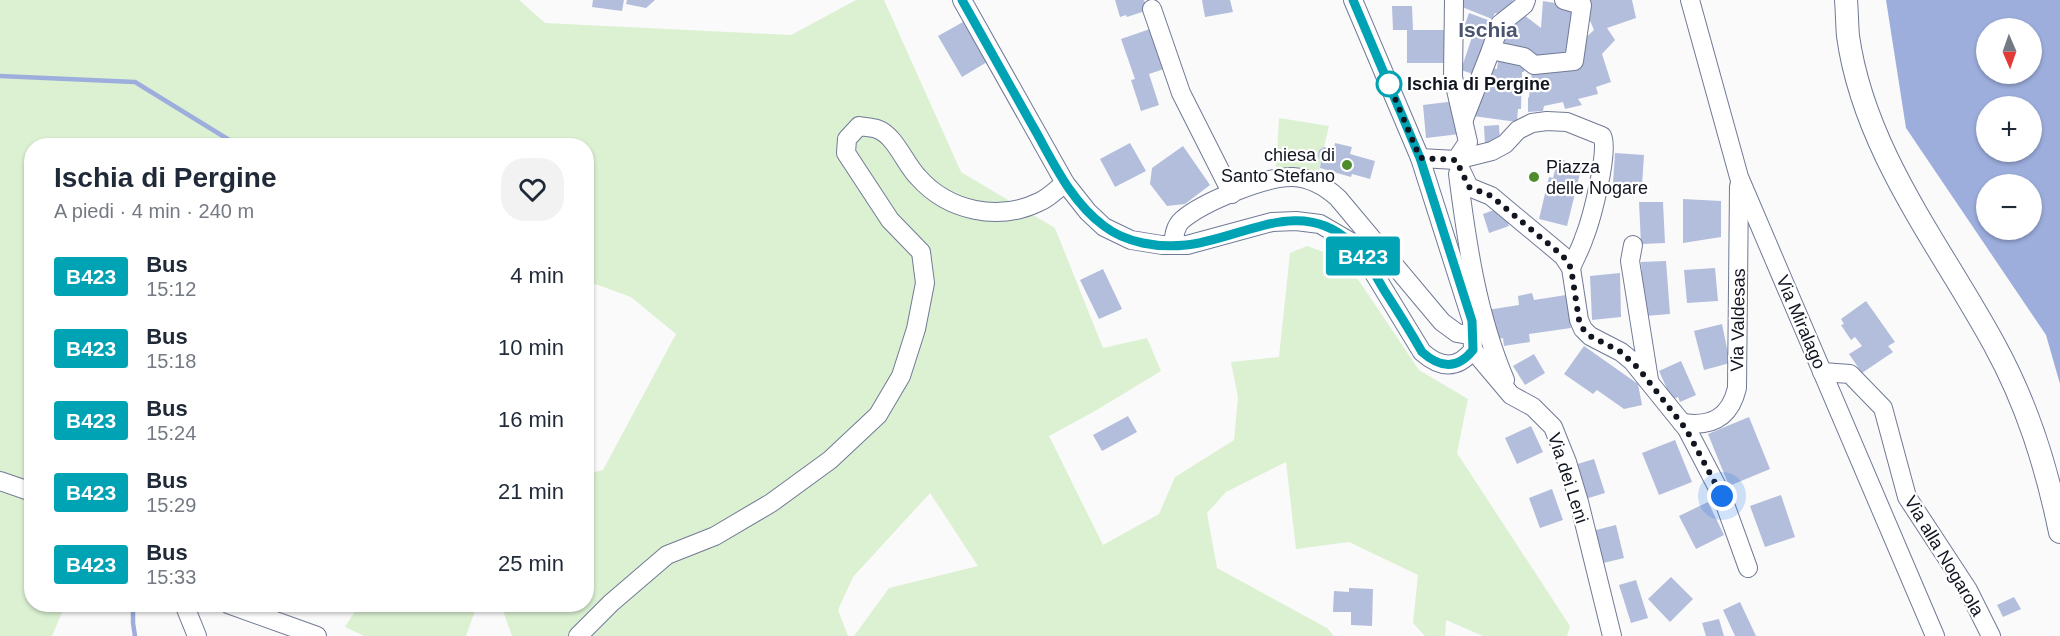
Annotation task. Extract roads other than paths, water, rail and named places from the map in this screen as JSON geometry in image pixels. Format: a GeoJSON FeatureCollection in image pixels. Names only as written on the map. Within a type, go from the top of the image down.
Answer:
{"type":"FeatureCollection","features":[{"type":"Feature","properties":{"kind":"main road"},"geometry":{"type":"LineString","coordinates":[[1846,0],[1848,37],[1863,97],[1883,151],[1943,260],[1994,344],[2027,413],[2050,485],[2060,532]]}},
{"type":"Feature","properties":{"kind":"street"},"geometry":{"type":"LineString","coordinates":[[962,0],[1070,190],[1104,226],[1118,234],[1145,243],[1187,245],[1272,222],[1296,221],[1320,224],[1349,241],[1364,257],[1422,352],[1432,361],[1455,364],[1466,358],[1474,343],[1472,321],[1420,158],[1353,0]]}},
{"type":"Feature","properties":{"kind":"street"},"geometry":{"type":"LineString","coordinates":[[1454,0],[1453,76],[1468,142],[1456,160],[1467,245],[1476,291],[1497,362],[1511,395]]}},
{"type":"Feature","properties":{"kind":"street"},"geometry":{"type":"LineString","coordinates":[[1464,119],[1500,24],[1524,5],[1526,0]]}},
{"type":"Feature","properties":{"kind":"street"},"geometry":{"type":"LineString","coordinates":[[1491,50],[1524,57],[1534,65],[1574,61],[1582,5],[1564,0]]}},
{"type":"Feature","properties":{"kind":"street","name":"Via Miralago"},"geometry":{"type":"LineString","coordinates":[[1690,0],[1739,177],[1935,636]]}},
{"type":"Feature","properties":{"kind":"street"},"geometry":{"type":"LineString","coordinates":[[1152,9],[1181,93],[1232,194]]}},
{"type":"Feature","properties":{"kind":"street"},"geometry":{"type":"LineString","coordinates":[[1420,158],[1456,160],[1492,151],[1505,144],[1518,130],[1532,123],[1567,122],[1599,134],[1604,138],[1605,144],[1602,172],[1585,237],[1571,268]]}},
{"type":"Feature","properties":{"kind":"street"},"geometry":{"type":"LineString","coordinates":[[578,636],[611,603],[667,555],[714,536],[771,503],[830,460],[878,415],[901,376],[916,329],[925,283],[924,267],[921,252],[890,220],[846,153],[847,139],[859,126],[879,129],[899,148],[916,175],[929,189],[967,208],[994,213],[1011,212],[1070,190]]}},
{"type":"Feature","properties":{"kind":"street"},"geometry":{"type":"LineString","coordinates":[[1456,160],[1469,187],[1491,196],[1563,256],[1571,268],[1579,320],[1583,329],[1590,336],[1621,352],[1682,423],[1722,496],[1748,568]]}},
{"type":"Feature","properties":{"kind":"street"},"geometry":{"type":"LineString","coordinates":[[1173,245],[1175,232],[1181,221],[1232,194],[1260,182],[1277,178],[1294,177],[1310,180],[1325,186],[1338,198],[1442,322],[1474,343]]}},
{"type":"Feature","properties":{"kind":"street","name":"Via Valdesas"},"geometry":{"type":"LineString","coordinates":[[1682,423],[1697,425],[1713,421],[1725,414],[1734,401],[1737,388],[1739,177]]}},
{"type":"Feature","properties":{"kind":"street"},"geometry":{"type":"LineString","coordinates":[[1633,245],[1630,261],[1649,382]]}},
{"type":"Feature","properties":{"kind":"street","name":"Via dei Leni"},"geometry":{"type":"LineString","coordinates":[[1474,343],[1511,395],[1533,407],[1553,427],[1579,502],[1612,636]]}},
{"type":"Feature","properties":{"kind":"street","name":"Via alla Nogarola"},"geometry":{"type":"LineString","coordinates":[[1822,372],[1850,374],[1883,408],[1907,497],[1968,590],[1991,636]]}},
{"type":"Feature","properties":{"kind":"street"},"geometry":{"type":"LineString","coordinates":[[0,481],[24,489]]}},
{"type":"Feature","properties":{"kind":"street"},"geometry":{"type":"LineString","coordinates":[[187,612],[197,636]]}},
{"type":"Feature","properties":{"kind":"street"},"geometry":{"type":"LineString","coordinates":[[250,612],[317,636]]}},
{"type":"Feature","properties":{"kind":"water"},"geometry":{"type":"Polygon","coordinates":[[[1886,0],[2060,0],[2060,384],[2046,335],[1982,240],[2042,240],[2042,174],[1976,174],[1976,232],[1906,128],[1886,0]]]}},
{"type":"Feature","properties":{"kind":"waterway"},"geometry":{"type":"LineString","coordinates":[[0,76],[135,82],[226,138]]}},
{"type":"Feature","properties":{"kind":"waterway"},"geometry":{"type":"LineString","coordinates":[[133,612],[135,636]]}},
{"type":"Feature","properties":{"kind":"place","name":"Ischia di Pergine"},"geometry":{"type":"Point","coordinates":[1389,84]}},
{"type":"Feature","properties":{"kind":"place","name":"chiesa di Santo Stefano"},"geometry":{"type":"Point","coordinates":[1347,165]}},
{"type":"Feature","properties":{"kind":"place","name":"Piazza delle Nogare"},"geometry":{"type":"Point","coordinates":[1534,177]}},
{"type":"Feature","properties":{"kind":"district","name":"Ischia"},"geometry":{"type":"Point","coordinates":[1488,30]}}]}
